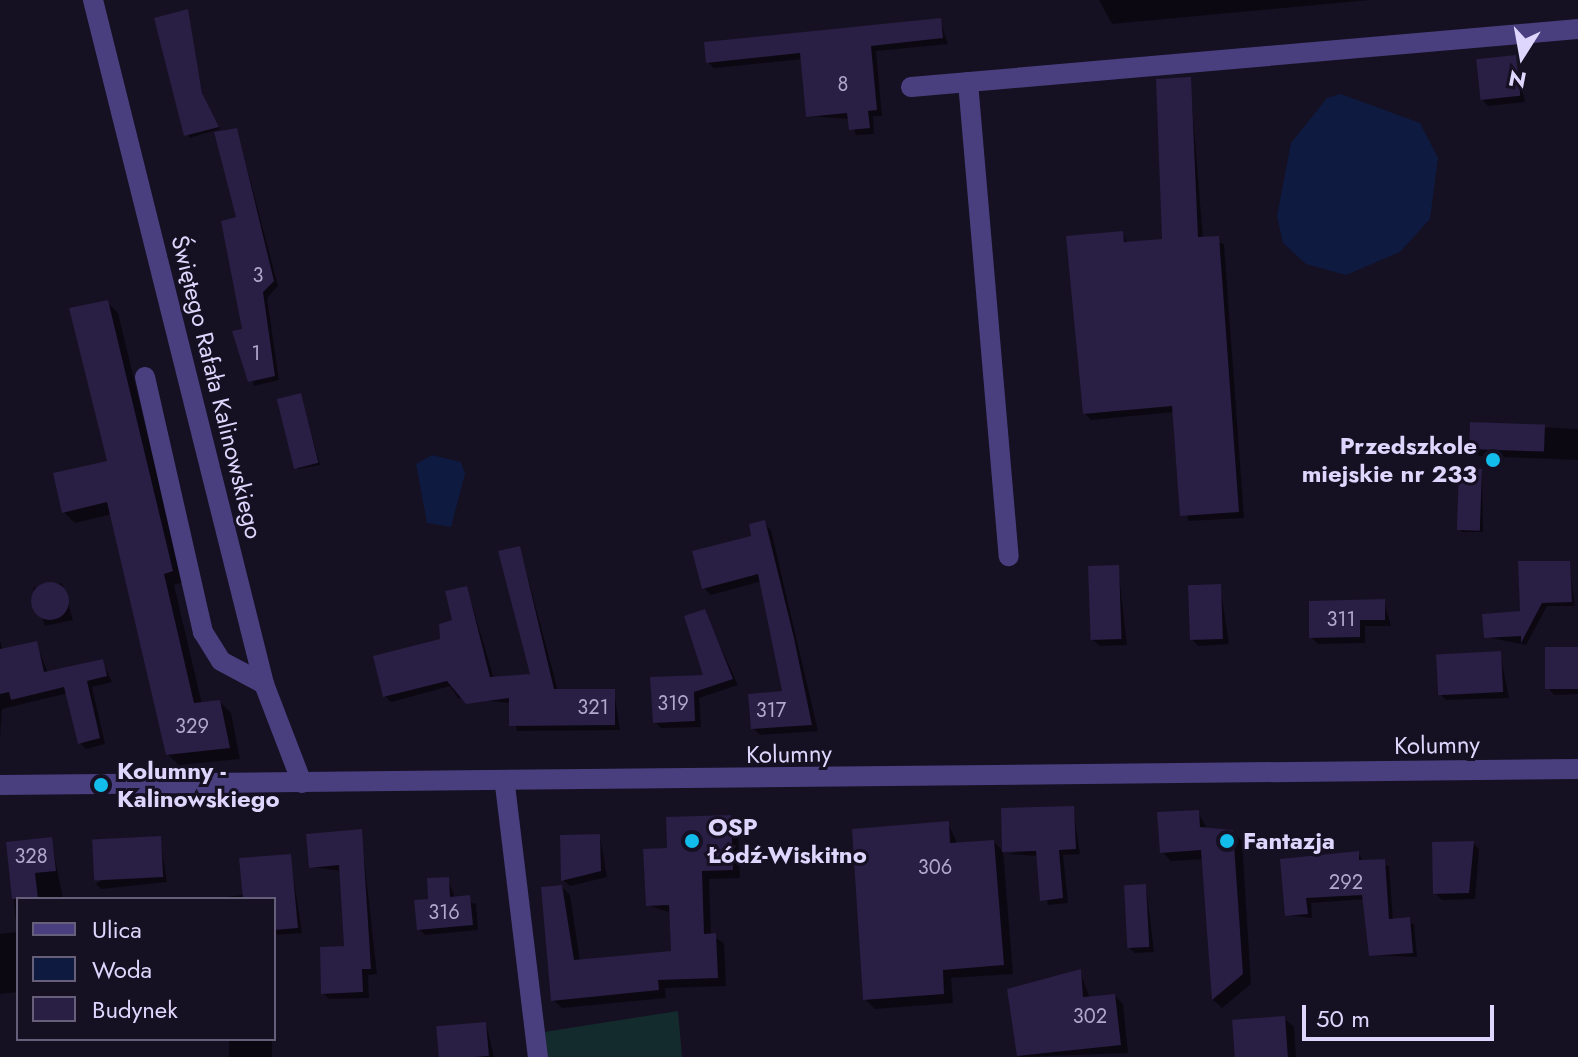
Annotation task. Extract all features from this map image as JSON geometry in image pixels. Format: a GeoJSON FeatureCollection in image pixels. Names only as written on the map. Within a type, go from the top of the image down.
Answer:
{"type":"FeatureCollection","features":[{"type":"Feature","properties":{"kind":"street","name":"Świętego Rafała Kalinowskiego"},"geometry":{"type":"LineString","coordinates":[[93,0],[264,684],[302,783]]}},
{"type":"Feature","properties":{"kind":"street"},"geometry":{"type":"LineString","coordinates":[[911,87],[1578,29]]}},
{"type":"Feature","properties":{"kind":"street"},"geometry":{"type":"LineString","coordinates":[[968,82],[1009,556]]}},
{"type":"Feature","properties":{"kind":"street"},"geometry":{"type":"LineString","coordinates":[[145,377],[203,632],[221,661],[264,684]]}},
{"type":"Feature","properties":{"kind":"street","name":"Kolumny"},"geometry":{"type":"LineString","coordinates":[[0,785],[505,785],[1578,769]]}},
{"type":"Feature","properties":{"kind":"street"},"geometry":{"type":"LineString","coordinates":[[505,785],[538,1057]]}},
{"type":"Feature","properties":{"kind":"green space"},"geometry":{"type":"Polygon","coordinates":[[[678,1011],[682,1057],[545,1057],[544,1032],[678,1011]]]}},
{"type":"Feature","properties":{"kind":"water"},"geometry":{"type":"Polygon","coordinates":[[[1341,94],[1420,123],[1438,158],[1430,219],[1400,252],[1346,275],[1306,264],[1283,243],[1277,216],[1291,143],[1327,98],[1341,94]]]}},
{"type":"Feature","properties":{"kind":"water"},"geometry":{"type":"Polygon","coordinates":[[[432,455],[461,462],[465,474],[451,527],[427,523],[416,464],[432,455]]]}},
{"type":"Feature","properties":{"kind":"building"},"geometry":{"type":"Polygon","coordinates":[[[188,9],[202,93],[219,127],[184,136],[154,18],[188,9]]]}},
{"type":"Feature","properties":{"kind":"building"},"geometry":{"type":"Polygon","coordinates":[[[941,18],[943,38],[871,46],[877,110],[868,111],[870,128],[849,130],[847,113],[806,117],[800,53],[706,63],[704,42],[941,18]]]}},
{"type":"Feature","properties":{"kind":"building"},"geometry":{"type":"Polygon","coordinates":[[[1516,55],[1520,96],[1481,100],[1476,59],[1516,55]]]}},
{"type":"Feature","properties":{"kind":"building"},"geometry":{"type":"Polygon","coordinates":[[[1191,77],[1198,237],[1219,236],[1239,512],[1180,516],[1172,406],[1083,414],[1066,236],[1123,231],[1124,242],[1162,239],[1156,79],[1191,77]]]}},
{"type":"Feature","properties":{"kind":"building"},"geometry":{"type":"Polygon","coordinates":[[[237,128],[274,281],[263,292],[275,376],[248,382],[232,331],[242,329],[221,221],[236,217],[214,132],[237,128]]]}},
{"type":"Feature","properties":{"kind":"building"},"geometry":{"type":"Polygon","coordinates":[[[108,300],[173,571],[164,574],[194,703],[220,700],[230,748],[166,755],[107,502],[62,513],[53,473],[107,461],[69,308],[108,300]]]}},
{"type":"Feature","properties":{"kind":"building"},"geometry":{"type":"Polygon","coordinates":[[[301,393],[318,463],[294,469],[277,399],[301,393]]]}},
{"type":"Feature","properties":{"kind":"building"},"geometry":{"type":"Polygon","coordinates":[[[1470,422],[1545,425],[1544,452],[1469,449],[1470,422]]]}},
{"type":"Feature","properties":{"kind":"building"},"geometry":{"type":"Polygon","coordinates":[[[1459,468],[1482,469],[1480,531],[1457,530],[1459,468]]]}},
{"type":"Feature","properties":{"kind":"building"},"geometry":{"type":"Polygon","coordinates":[[[765,520],[812,725],[751,729],[748,694],[782,691],[758,574],[702,589],[692,551],[751,536],[749,524],[765,520]]]}},
{"type":"Feature","properties":{"kind":"building"},"geometry":{"type":"Polygon","coordinates":[[[520,546],[554,689],[615,689],[615,725],[509,726],[509,698],[466,704],[447,681],[383,697],[373,656],[440,639],[439,624],[452,620],[445,591],[467,586],[490,677],[530,674],[498,551],[520,546]]]}},
{"type":"Feature","properties":{"kind":"building"},"geometry":{"type":"Polygon","coordinates":[[[1518,561],[1570,561],[1572,602],[1542,603],[1521,643],[1521,636],[1484,638],[1482,614],[1520,611],[1518,561]]]}},
{"type":"Feature","properties":{"kind":"building"},"geometry":{"type":"Polygon","coordinates":[[[1119,565],[1122,639],[1091,640],[1088,566],[1119,565]]]}},
{"type":"Feature","properties":{"kind":"building"},"geometry":{"type":"Polygon","coordinates":[[[50,582],[63,588],[69,601],[63,614],[50,620],[37,614],[31,601],[37,588],[50,582]]]}},
{"type":"Feature","properties":{"kind":"building"},"geometry":{"type":"Polygon","coordinates":[[[1221,584],[1223,639],[1190,640],[1188,585],[1221,584]]]}},
{"type":"Feature","properties":{"kind":"building"},"geometry":{"type":"Polygon","coordinates":[[[1385,599],[1385,620],[1360,620],[1360,637],[1309,638],[1309,601],[1385,599]]]}},
{"type":"Feature","properties":{"kind":"building"},"geometry":{"type":"Polygon","coordinates":[[[705,609],[733,679],[694,692],[695,721],[653,723],[650,677],[703,675],[684,616],[705,609]]]}},
{"type":"Feature","properties":{"kind":"building"},"geometry":{"type":"Polygon","coordinates":[[[37,641],[44,672],[103,659],[107,676],[87,681],[100,738],[78,744],[64,687],[11,700],[9,692],[0,694],[0,649],[37,641]]]}},
{"type":"Feature","properties":{"kind":"building"},"geometry":{"type":"Polygon","coordinates":[[[1545,647],[1578,647],[1578,689],[1545,689],[1545,647]]]}},
{"type":"Feature","properties":{"kind":"building"},"geometry":{"type":"Polygon","coordinates":[[[1501,651],[1503,692],[1438,695],[1436,654],[1501,651]]]}},
{"type":"Feature","properties":{"kind":"building"},"geometry":{"type":"Polygon","coordinates":[[[1074,806],[1076,849],[1059,850],[1063,898],[1040,901],[1036,851],[1002,852],[1001,808],[1074,806]]]}},
{"type":"Feature","properties":{"kind":"building"},"geometry":{"type":"Polygon","coordinates":[[[1199,810],[1200,827],[1233,830],[1243,974],[1212,1000],[1201,850],[1160,853],[1157,812],[1199,810]]]}},
{"type":"Feature","properties":{"kind":"building"},"geometry":{"type":"Polygon","coordinates":[[[731,815],[733,870],[702,871],[704,934],[716,933],[718,978],[658,980],[659,990],[551,1001],[541,887],[562,885],[574,960],[671,951],[669,905],[646,906],[643,849],[667,848],[666,817],[731,815]]]}},
{"type":"Feature","properties":{"kind":"building"},"geometry":{"type":"Polygon","coordinates":[[[949,821],[950,843],[994,840],[1004,965],[943,970],[944,994],[863,1000],[852,829],[949,821]]]}},
{"type":"Feature","properties":{"kind":"building"},"geometry":{"type":"Polygon","coordinates":[[[362,829],[371,969],[362,969],[363,992],[321,994],[320,947],[344,946],[339,865],[309,868],[306,834],[362,829]]]}},
{"type":"Feature","properties":{"kind":"building"},"geometry":{"type":"Polygon","coordinates":[[[600,834],[601,871],[561,881],[560,835],[600,834]]]}},
{"type":"Feature","properties":{"kind":"building"},"geometry":{"type":"Polygon","coordinates":[[[161,836],[163,877],[94,881],[92,840],[161,836]]]}},
{"type":"Feature","properties":{"kind":"building"},"geometry":{"type":"Polygon","coordinates":[[[52,837],[56,871],[35,873],[38,897],[12,899],[6,842],[52,837]]]}},
{"type":"Feature","properties":{"kind":"building"},"geometry":{"type":"Polygon","coordinates":[[[1474,841],[1469,893],[1433,894],[1432,842],[1474,841]]]}},
{"type":"Feature","properties":{"kind":"building"},"geometry":{"type":"Polygon","coordinates":[[[1359,851],[1359,860],[1385,859],[1389,919],[1410,917],[1413,953],[1369,956],[1362,895],[1306,898],[1308,914],[1285,916],[1280,859],[1359,851]]]}},
{"type":"Feature","properties":{"kind":"building"},"geometry":{"type":"Polygon","coordinates":[[[291,854],[298,928],[276,930],[276,897],[243,897],[239,858],[291,854]]]}},
{"type":"Feature","properties":{"kind":"building"},"geometry":{"type":"Polygon","coordinates":[[[449,877],[450,897],[470,895],[473,925],[417,930],[414,900],[428,899],[427,878],[449,877]]]}},
{"type":"Feature","properties":{"kind":"building"},"geometry":{"type":"Polygon","coordinates":[[[1146,884],[1149,947],[1127,948],[1124,885],[1146,884]]]}},
{"type":"Feature","properties":{"kind":"building"},"geometry":{"type":"Polygon","coordinates":[[[1081,969],[1083,997],[1115,994],[1121,1045],[1017,1056],[1007,989],[1081,969]]]}},
{"type":"Feature","properties":{"kind":"building"},"geometry":{"type":"Polygon","coordinates":[[[1285,1016],[1288,1057],[1235,1057],[1232,1020],[1285,1016]]]}},
{"type":"Feature","properties":{"kind":"building"},"geometry":{"type":"Polygon","coordinates":[[[486,1022],[489,1056],[439,1057],[436,1026],[486,1022]]]}},
{"type":"Feature","properties":{"kind":"place","name":"Przedszkole miejskie nr 233"},"geometry":{"type":"Point","coordinates":[1493,460]}},
{"type":"Feature","properties":{"kind":"place","name":"Kolumny - Kalinowskiego"},"geometry":{"type":"Point","coordinates":[101,785]}},
{"type":"Feature","properties":{"kind":"place","name":"OSP Łódź-Wiskitno"},"geometry":{"type":"Point","coordinates":[692,841]}},
{"type":"Feature","properties":{"kind":"place","name":"Fantazja"},"geometry":{"type":"Point","coordinates":[1227,841]}}]}
